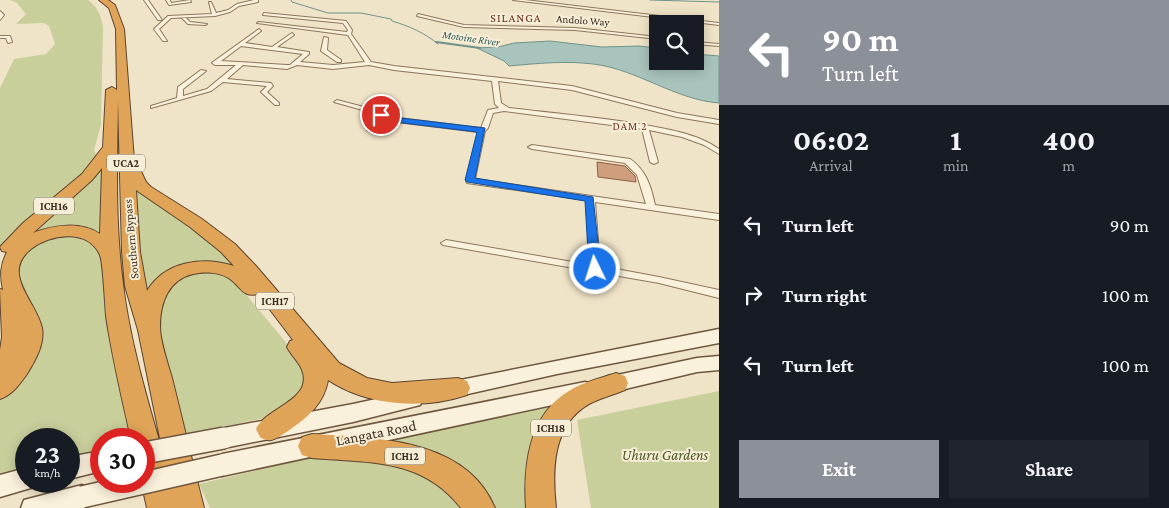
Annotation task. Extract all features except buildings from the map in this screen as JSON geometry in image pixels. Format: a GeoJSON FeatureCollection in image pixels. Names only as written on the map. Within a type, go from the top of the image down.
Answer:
{"type":"FeatureCollection","features":[{"type":"Feature","properties":{"kind":"highway","name":"Southern Bypass"},"geometry":{"type":"LineString","coordinates":[[96,0],[106,8],[113,24],[117,147],[135,286],[149,330],[189,508]]}},
{"type":"Feature","properties":{"kind":"highway","name":"Southern Bypass"},"geometry":{"type":"LineString","coordinates":[[103,0],[112,8],[120,30],[117,147],[110,255],[119,325],[162,508]]}},
{"type":"Feature","properties":{"kind":"highway","name":"ICH16"},"geometry":{"type":"LineString","coordinates":[[0,264],[15,240],[87,177],[117,147]]}},
{"type":"Feature","properties":{"kind":"highway","name":"ICH17"},"geometry":{"type":"LineString","coordinates":[[117,147],[139,184],[228,248],[249,270],[331,370],[364,389],[388,394],[402,395],[458,388]]}},
{"type":"Feature","properties":{"kind":"highway"},"geometry":{"type":"LineString","coordinates":[[0,389],[17,369],[26,354],[30,338],[30,325],[24,309],[12,288],[9,273],[10,262],[14,256],[23,247],[42,236],[72,231],[89,235],[98,240],[110,255]]}},
{"type":"Feature","properties":{"kind":"highway"},"geometry":{"type":"LineString","coordinates":[[149,330],[151,308],[157,292],[174,275],[191,269],[208,267],[232,271],[242,278],[304,356],[314,372],[315,387],[301,408],[268,429]]}},
{"type":"Feature","properties":{"kind":"highway"},"geometry":{"type":"LineString","coordinates":[[0,296],[8,314],[14,337],[12,351],[0,372]]}},
{"type":"Feature","properties":{"kind":"highway","name":"ICH18"},"geometry":{"type":"LineString","coordinates":[[541,508],[539,492],[542,456],[553,422],[563,409],[578,397],[616,383]]}},
{"type":"Feature","properties":{"kind":"highway","name":"ICH12"},"geometry":{"type":"LineString","coordinates":[[312,446],[392,454],[433,465],[462,486],[480,508]]}},
{"type":"Feature","properties":{"kind":"main road","name":"Langata Road"},"geometry":{"type":"LineString","coordinates":[[155,451],[353,413],[557,367],[719,336]]}},
{"type":"Feature","properties":{"kind":"main road","name":"Langata Road"},"geometry":{"type":"LineString","coordinates":[[33,508],[222,465],[697,365],[719,363]]}},
{"type":"Feature","properties":{"kind":"main road"},"geometry":{"type":"LineString","coordinates":[[0,486],[15,482]]}},
{"type":"Feature","properties":{"kind":"street"},"geometry":{"type":"LineString","coordinates":[[146,0],[160,19]]}},
{"type":"Feature","properties":{"kind":"street"},"geometry":{"type":"LineString","coordinates":[[170,17],[169,2],[186,3],[189,2],[188,0]]}},
{"type":"Feature","properties":{"kind":"street"},"geometry":{"type":"LineString","coordinates":[[165,40],[156,30],[170,17],[215,15],[229,11],[238,2],[254,3],[256,0]]}},
{"type":"Feature","properties":{"kind":"street"},"geometry":{"type":"LineString","coordinates":[[515,0],[719,24]]}},
{"type":"Feature","properties":{"kind":"street"},"geometry":{"type":"LineString","coordinates":[[545,4],[551,0]]}},
{"type":"Feature","properties":{"kind":"street"},"geometry":{"type":"LineString","coordinates":[[226,1],[230,9]]}},
{"type":"Feature","properties":{"kind":"street"},"geometry":{"type":"LineString","coordinates":[[210,3],[215,15]]}},
{"type":"Feature","properties":{"kind":"street"},"geometry":{"type":"LineString","coordinates":[[264,14],[344,22],[350,30],[349,34]]}},
{"type":"Feature","properties":{"kind":"street","name":"Andolo Way"},"geometry":{"type":"LineString","coordinates":[[418,15],[464,26],[567,28],[649,37]]}},
{"type":"Feature","properties":{"kind":"street"},"geometry":{"type":"LineString","coordinates":[[180,18],[188,21],[188,23],[205,24]]}},
{"type":"Feature","properties":{"kind":"street"},"geometry":{"type":"LineString","coordinates":[[260,23],[349,34],[355,38],[360,51],[370,63]]}},
{"type":"Feature","properties":{"kind":"street"},"geometry":{"type":"LineString","coordinates":[[259,30],[214,64],[285,67],[312,52]]}},
{"type":"Feature","properties":{"kind":"street"},"geometry":{"type":"LineString","coordinates":[[273,48],[292,34]]}},
{"type":"Feature","properties":{"kind":"street"},"geometry":{"type":"LineString","coordinates":[[0,38],[8,37],[10,42]]}},
{"type":"Feature","properties":{"kind":"street"},"geometry":{"type":"LineString","coordinates":[[324,50],[326,38]]}},
{"type":"Feature","properties":{"kind":"street"},"geometry":{"type":"LineString","coordinates":[[240,44],[312,52],[324,50],[339,61]]}},
{"type":"Feature","properties":{"kind":"street"},"geometry":{"type":"LineString","coordinates":[[704,44],[719,45]]}},
{"type":"Feature","properties":{"kind":"street"},"geometry":{"type":"LineString","coordinates":[[295,63],[333,67],[370,63],[394,68],[580,89],[677,115],[719,122]]}},
{"type":"Feature","properties":{"kind":"street"},"geometry":{"type":"LineString","coordinates":[[153,107],[209,90],[241,64]]}},
{"type":"Feature","properties":{"kind":"street"},"geometry":{"type":"LineString","coordinates":[[180,99],[180,88],[203,71]]}},
{"type":"Feature","properties":{"kind":"street"},"geometry":{"type":"LineString","coordinates":[[223,80],[268,84],[270,86],[264,92],[277,104]]}},
{"type":"Feature","properties":{"kind":"street"},"geometry":{"type":"LineString","coordinates":[[495,80],[498,104],[504,109]]}},
{"type":"Feature","properties":{"kind":"street"},"geometry":{"type":"LineString","coordinates":[[338,102],[379,112],[381,114],[371,130]]}},
{"type":"Feature","properties":{"kind":"street"},"geometry":{"type":"LineString","coordinates":[[719,141],[707,142],[678,134],[592,118],[504,109],[490,111],[485,128],[482,130],[470,180],[719,217]]}},
{"type":"Feature","properties":{"kind":"street"},"geometry":{"type":"LineString","coordinates":[[379,118],[482,130]]}},
{"type":"Feature","properties":{"kind":"street"},"geometry":{"type":"LineString","coordinates":[[645,128],[654,162]]}},
{"type":"Feature","properties":{"kind":"street"},"geometry":{"type":"LineString","coordinates":[[707,142],[719,152]]}},
{"type":"Feature","properties":{"kind":"street"},"geometry":{"type":"LineString","coordinates":[[532,147],[627,161],[637,168],[642,175],[651,207]]}},
{"type":"Feature","properties":{"kind":"street"},"geometry":{"type":"LineString","coordinates":[[590,199],[595,269]]}},
{"type":"Feature","properties":{"kind":"street"},"geometry":{"type":"LineString","coordinates":[[446,243],[692,286],[719,294]]}},
{"type":"Feature","properties":{"kind":"green space"},"geometry":{"type":"Polygon","coordinates":[[[10,0],[88,0],[97,9],[103,27],[101,125],[94,150],[97,157],[82,175],[3,246],[0,251],[0,88],[14,59],[46,54],[55,44],[49,26],[44,23],[16,24],[26,14],[17,3],[10,0]]]}},
{"type":"Feature","properties":{"kind":"green space"},"geometry":{"type":"Polygon","coordinates":[[[107,157],[105,244],[77,227],[13,250],[107,157]]]}},
{"type":"Feature","properties":{"kind":"green space"},"geometry":{"type":"Polygon","coordinates":[[[132,187],[207,236],[237,267],[196,264],[148,302],[132,187]]]}},
{"type":"Feature","properties":{"kind":"green space"},"geometry":{"type":"Polygon","coordinates":[[[68,233],[92,243],[102,257],[133,428],[90,428],[90,458],[80,461],[80,428],[15,428],[15,476],[0,479],[0,396],[17,284],[19,257],[49,237],[68,233]]]}},
{"type":"Feature","properties":{"kind":"green space"},"geometry":{"type":"Polygon","coordinates":[[[199,272],[218,272],[234,280],[294,352],[306,376],[298,395],[274,416],[184,435],[161,342],[160,306],[164,293],[171,285],[179,279],[199,272]]]}},
{"type":"Feature","properties":{"kind":"green space","name":"Uhuru Gardens"},"geometry":{"type":"Polygon","coordinates":[[[719,391],[719,508],[591,508],[577,420],[719,391]]]}},
{"type":"Feature","properties":{"kind":"green space"},"geometry":{"type":"Polygon","coordinates":[[[565,398],[533,508],[490,508],[373,438],[565,398]]]}},
{"type":"Feature","properties":{"kind":"green space"},"geometry":{"type":"Polygon","coordinates":[[[314,457],[395,461],[446,483],[468,508],[210,508],[199,484],[314,457]]]}},
{"type":"Feature","properties":{"kind":"water"},"geometry":{"type":"Polygon","coordinates":[[[550,41],[602,47],[649,47],[649,70],[704,70],[704,55],[719,56],[719,103],[691,98],[626,72],[601,65],[588,63],[548,63],[509,66],[504,61],[477,48],[498,47],[514,43],[550,41]]]}},
{"type":"Feature","properties":{"kind":"waterway","name":"Motoine River"},"geometry":{"type":"LineString","coordinates":[[291,0],[292,2],[328,13],[361,13],[391,19],[422,33],[438,44]]}},
{"type":"Feature","properties":{"kind":"waterway"},"geometry":{"type":"LineString","coordinates":[[650,0],[719,2]]}},
{"type":"Feature","properties":{"kind":"waterway","name":"Motoine River"},"geometry":{"type":"LineString","coordinates":[[436,42],[480,48]]}},
{"type":"Feature","properties":{"kind":"district","name":"SILANGA"},"geometry":{"type":"Point","coordinates":[516,18]}},
{"type":"Feature","properties":{"kind":"district","name":"DAM 2"},"geometry":{"type":"Point","coordinates":[630,126]}},
{"type":"Feature","properties":{"kind":"route"},"geometry":{"type":"LineString","coordinates":[[381,115],[379,118],[482,130],[470,180],[590,199],[595,269]]}}]}
